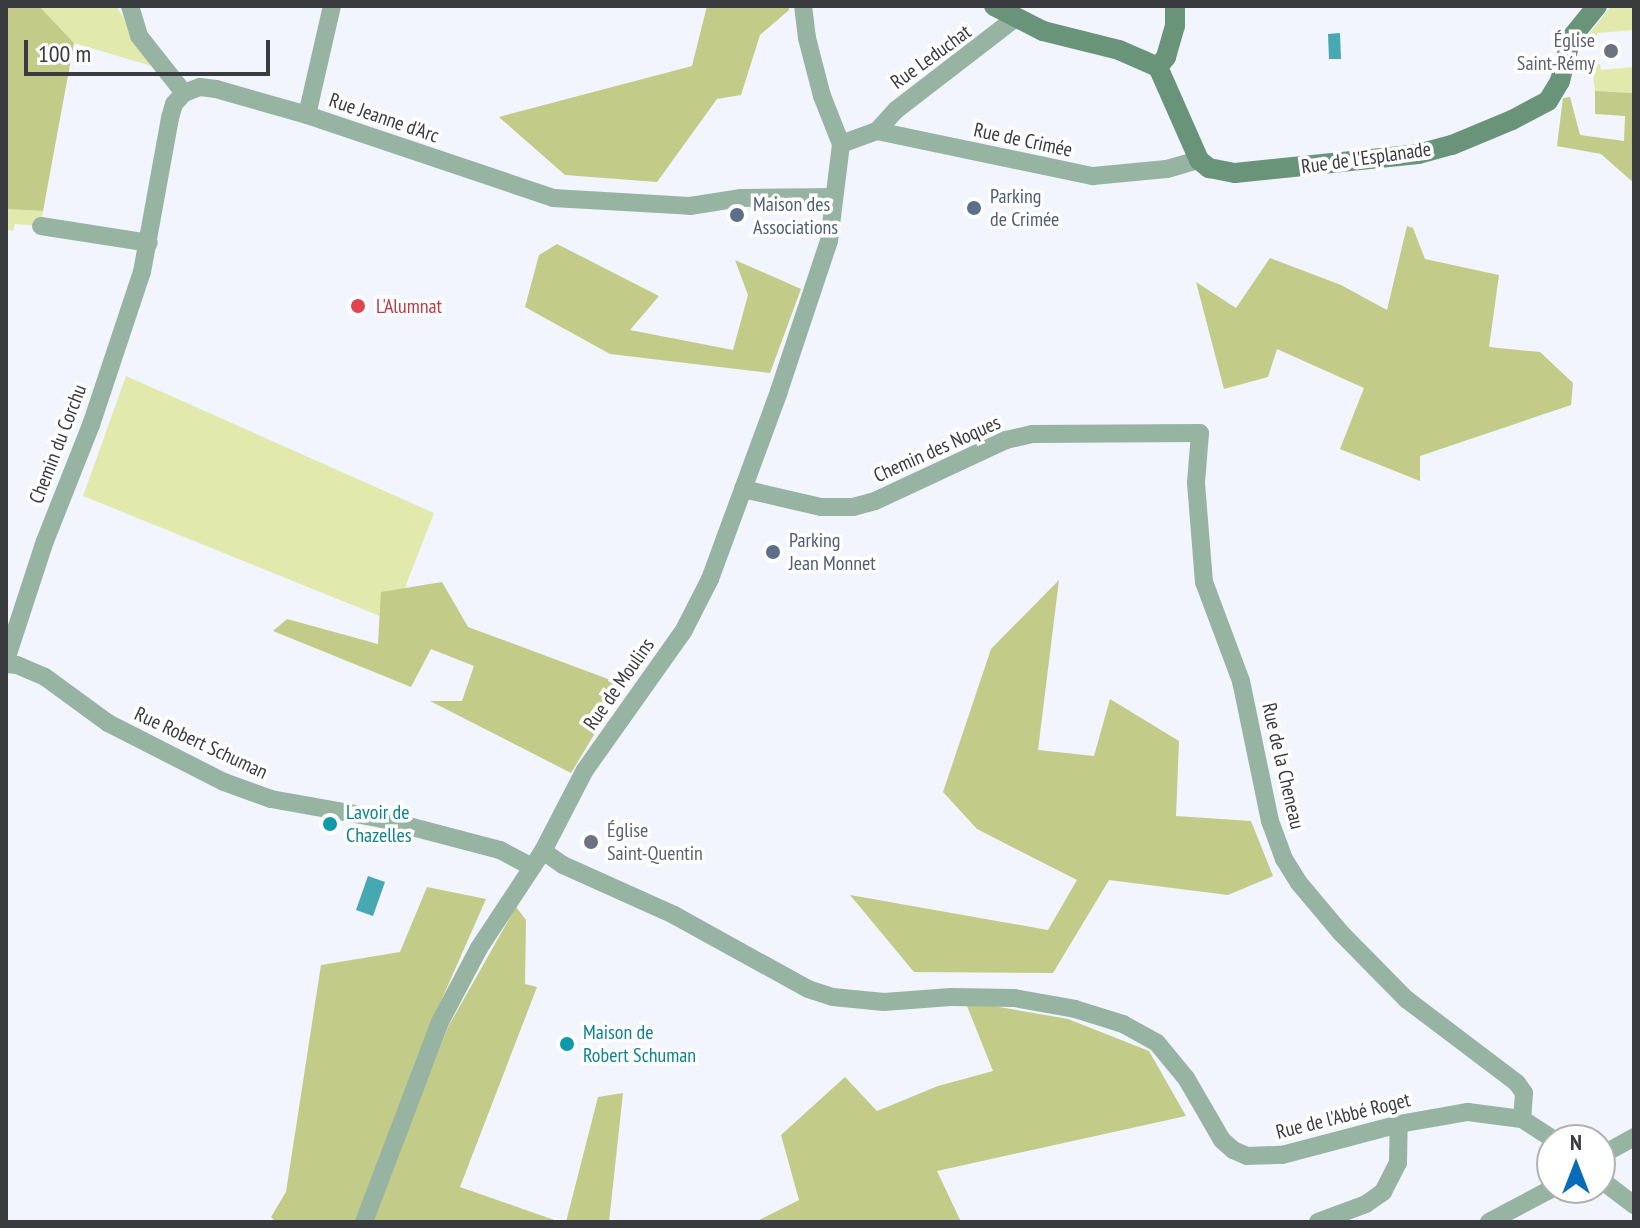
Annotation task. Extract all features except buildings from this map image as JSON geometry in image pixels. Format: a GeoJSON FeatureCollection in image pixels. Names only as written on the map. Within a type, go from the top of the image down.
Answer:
{"type":"FeatureCollection","features":[{"type":"Feature","properties":{"kind":"street"},"geometry":{"type":"LineString","coordinates":[[41,226],[115,235],[149,243],[170,118],[174,104],[184,93],[139,36],[130,6]]}},
{"type":"Feature","properties":{"kind":"street"},"geometry":{"type":"LineString","coordinates":[[307,115],[332,6]]}},
{"type":"Feature","properties":{"kind":"street"},"geometry":{"type":"LineString","coordinates":[[803,6],[807,38],[822,96],[841,144],[877,131]]}},
{"type":"Feature","properties":{"kind":"street"},"geometry":{"type":"LineString","coordinates":[[994,6],[1014,19],[1043,31],[1119,50],[1158,67],[1199,160]]}},
{"type":"Feature","properties":{"kind":"street"},"geometry":{"type":"LineString","coordinates":[[1158,67],[1166,57],[1175,26],[1175,6]]}},
{"type":"Feature","properties":{"kind":"street","name":"Rue de l'Esplanade"},"geometry":{"type":"LineString","coordinates":[[1199,160],[1222,172],[1279,170],[1418,154],[1467,139],[1548,101],[1560,81],[1571,38],[1597,6]]}},
{"type":"Feature","properties":{"kind":"street","name":"Rue Leduchat"},"geometry":{"type":"LineString","coordinates":[[877,131],[896,110],[1014,19]]}},
{"type":"Feature","properties":{"kind":"street","name":"Rue Jeanne d'Arc"},"geometry":{"type":"LineString","coordinates":[[184,93],[200,87],[216,89],[307,115],[553,198],[690,206],[741,198],[833,197]]}},
{"type":"Feature","properties":{"kind":"street","name":"Rue de Crimée"},"geometry":{"type":"LineString","coordinates":[[877,131],[1093,176],[1167,169],[1199,160]]}},
{"type":"Feature","properties":{"kind":"street","name":"Rue de Moulins"},"geometry":{"type":"LineString","coordinates":[[364,1222],[440,1022],[479,948],[530,866],[543,851],[585,770],[684,630],[710,579],[821,270],[841,144]]}},
{"type":"Feature","properties":{"kind":"street","name":"Chemin du Corchu"},"geometry":{"type":"LineString","coordinates":[[6,662],[45,541],[91,425],[149,243]]}},
{"type":"Feature","properties":{"kind":"street","name":"Chemin des Noques"},"geometry":{"type":"LineString","coordinates":[[743,489],[821,507],[853,507],[875,501],[1006,440],[1032,434],[1200,433]]}},
{"type":"Feature","properties":{"kind":"street","name":"Rue de la Cheneau"},"geometry":{"type":"LineString","coordinates":[[1200,433],[1196,483],[1204,582],[1244,693],[1270,821],[1284,859],[1299,883],[1341,933],[1406,999],[1517,1083],[1524,1093],[1522,1119]]}},
{"type":"Feature","properties":{"kind":"street","name":"Rue Robert Schuman"},"geometry":{"type":"LineString","coordinates":[[6,662],[45,677],[108,723],[224,782],[271,799],[378,818],[500,850],[530,866]]}},
{"type":"Feature","properties":{"kind":"street","name":"Rue de l'Abbé Roget"},"geometry":{"type":"LineString","coordinates":[[543,851],[563,865],[674,915],[808,989],[833,997],[884,1002],[951,997],[1014,998],[1075,1009],[1139,1032],[1157,1043],[1173,1060],[1222,1140],[1233,1150],[1247,1156],[1282,1155],[1399,1124],[1468,1112],[1522,1119]]}},
{"type":"Feature","properties":{"kind":"street"},"geometry":{"type":"LineString","coordinates":[[1522,1119],[1536,1128]]}},
{"type":"Feature","properties":{"kind":"street"},"geometry":{"type":"LineString","coordinates":[[1318,1222],[1366,1204],[1383,1192],[1398,1163],[1399,1124]]}},
{"type":"Feature","properties":{"kind":"street"},"geometry":{"type":"LineString","coordinates":[[1616,1147],[1634,1137]]}},
{"type":"Feature","properties":{"kind":"street"},"geometry":{"type":"LineString","coordinates":[[1616,1191],[1634,1205]]}},
{"type":"Feature","properties":{"kind":"street"},"geometry":{"type":"LineString","coordinates":[[1489,1222],[1536,1197]]}},
{"type":"Feature","properties":{"kind":"green space"},"geometry":{"type":"Polygon","coordinates":[[[6,6],[39,6],[74,43],[43,211],[6,209],[6,6]]]}},
{"type":"Feature","properties":{"kind":"green space"},"geometry":{"type":"Polygon","coordinates":[[[39,6],[116,6],[155,67],[74,43],[39,6]]]}},
{"type":"Feature","properties":{"kind":"green space"},"geometry":{"type":"Polygon","coordinates":[[[707,6],[789,6],[789,10],[760,35],[741,95],[717,99],[657,182],[565,175],[499,117],[692,66],[707,6]]]}},
{"type":"Feature","properties":{"kind":"green space"},"geometry":{"type":"Polygon","coordinates":[[[1611,6],[1634,6],[1634,30],[1597,33],[1597,37],[1586,38],[1611,6]]]}},
{"type":"Feature","properties":{"kind":"green space"},"geometry":{"type":"Polygon","coordinates":[[[1592,64],[1600,64],[1601,70],[1634,67],[1634,93],[1595,91],[1592,64]]]}},
{"type":"Feature","properties":{"kind":"green space"},"geometry":{"type":"Polygon","coordinates":[[[1595,91],[1634,93],[1634,183],[1601,154],[1557,146],[1563,98],[1570,97],[1580,135],[1624,141],[1625,116],[1595,114],[1595,91]]]}},
{"type":"Feature","properties":{"kind":"green space"},"geometry":{"type":"Polygon","coordinates":[[[6,209],[43,211],[41,226],[15,224],[13,231],[6,230],[6,209]]]}},
{"type":"Feature","properties":{"kind":"green space"},"geometry":{"type":"Polygon","coordinates":[[[1407,226],[1413,228],[1425,259],[1499,275],[1489,347],[1540,352],[1573,383],[1571,405],[1420,456],[1420,481],[1340,449],[1364,388],[1277,349],[1268,377],[1224,389],[1196,282],[1236,308],[1270,258],[1341,285],[1387,310],[1407,226]]]}},
{"type":"Feature","properties":{"kind":"green space"},"geometry":{"type":"Polygon","coordinates":[[[557,244],[659,296],[630,330],[733,350],[748,295],[735,260],[801,289],[770,373],[610,354],[525,307],[539,255],[557,244]]]}},
{"type":"Feature","properties":{"kind":"green space"},"geometry":{"type":"Polygon","coordinates":[[[126,376],[434,513],[392,621],[83,496],[126,376]]]}},
{"type":"Feature","properties":{"kind":"green space"},"geometry":{"type":"Polygon","coordinates":[[[1059,580],[1038,750],[1094,756],[1110,699],[1179,741],[1176,816],[1251,821],[1273,876],[1228,895],[1109,880],[1053,973],[914,972],[850,895],[1048,930],[1077,880],[977,829],[943,792],[991,649],[1059,580]]]}},
{"type":"Feature","properties":{"kind":"green space"},"geometry":{"type":"Polygon","coordinates":[[[442,582],[468,627],[624,685],[571,773],[430,701],[462,701],[474,666],[431,649],[411,687],[273,631],[287,619],[378,644],[381,592],[442,582]]]}},
{"type":"Feature","properties":{"kind":"green space"},"geometry":{"type":"Polygon","coordinates":[[[427,887],[486,899],[434,1017],[356,1222],[276,1222],[271,1217],[286,1192],[321,965],[400,952],[427,887]]]}},
{"type":"Feature","properties":{"kind":"green space"},"geometry":{"type":"Polygon","coordinates":[[[516,907],[526,920],[525,984],[537,987],[460,1187],[560,1222],[371,1222],[448,1027],[516,907]]]}},
{"type":"Feature","properties":{"kind":"green space"},"geometry":{"type":"Polygon","coordinates":[[[965,1001],[1068,1019],[1149,1051],[1186,1116],[937,1171],[961,1222],[755,1222],[799,1200],[781,1135],[845,1077],[877,1111],[938,1086],[993,1071],[965,1001]]]}},
{"type":"Feature","properties":{"kind":"green space"},"geometry":{"type":"Polygon","coordinates":[[[623,1093],[609,1222],[566,1222],[598,1097],[623,1093]]]}},
{"type":"Feature","properties":{"kind":"water"},"geometry":{"type":"Polygon","coordinates":[[[1340,33],[1341,59],[1329,59],[1328,34],[1340,33]]]}},
{"type":"Feature","properties":{"kind":"water"},"geometry":{"type":"Polygon","coordinates":[[[368,876],[385,882],[373,916],[356,910],[368,876]]]}},
{"type":"Feature","properties":{"kind":"place","name":"Église Saint-Rémy"},"geometry":{"type":"Point","coordinates":[1611,51]}},
{"type":"Feature","properties":{"kind":"place","name":"Parking de Crimée"},"geometry":{"type":"Point","coordinates":[974,208]}},
{"type":"Feature","properties":{"kind":"place","name":"Maison des Associations"},"geometry":{"type":"Point","coordinates":[737,215]}},
{"type":"Feature","properties":{"kind":"place","name":"L'Alumnat"},"geometry":{"type":"Point","coordinates":[358,306]}},
{"type":"Feature","properties":{"kind":"place","name":"Parking Jean Monnet"},"geometry":{"type":"Point","coordinates":[773,552]}},
{"type":"Feature","properties":{"kind":"place","name":"Lavoir de Chazelles"},"geometry":{"type":"Point","coordinates":[330,824]}},
{"type":"Feature","properties":{"kind":"place","name":"Église Saint-Quentin"},"geometry":{"type":"Point","coordinates":[591,842]}},
{"type":"Feature","properties":{"kind":"place","name":"Maison de Robert Schuman"},"geometry":{"type":"Point","coordinates":[567,1044]}}]}
